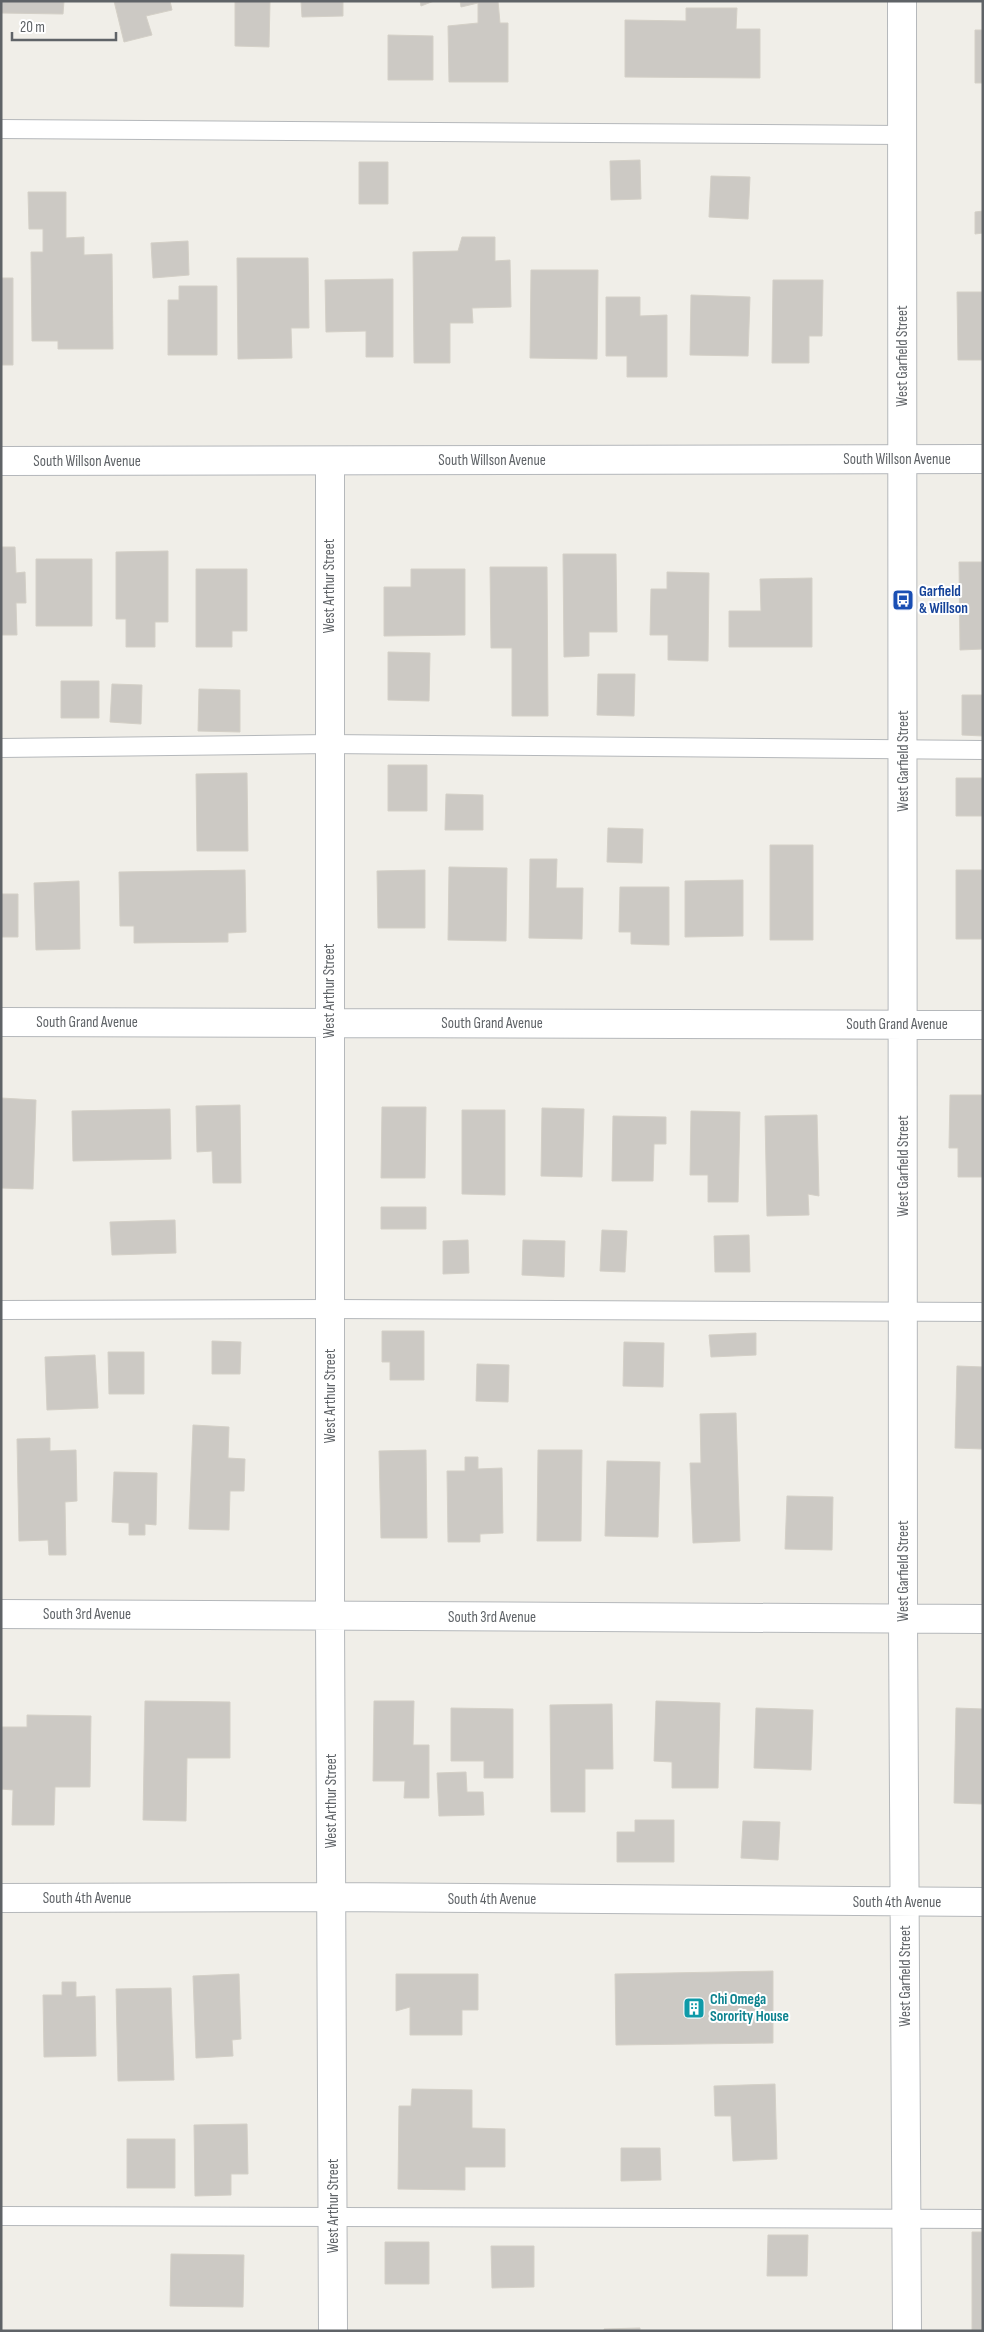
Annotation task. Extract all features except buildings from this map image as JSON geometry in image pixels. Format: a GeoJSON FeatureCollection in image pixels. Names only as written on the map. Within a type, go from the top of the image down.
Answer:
{"type":"FeatureCollection","features":[{"type":"Feature","properties":{"kind":"street","name":"West Garfield Street"},"geometry":{"type":"LineString","coordinates":[[902,1],[903,1619],[907,2331]]}},
{"type":"Feature","properties":{"kind":"street","name":"South Willson Avenue"},"geometry":{"type":"LineString","coordinates":[[1,461],[983,459]]}},
{"type":"Feature","properties":{"kind":"street","name":"West Arthur Street"},"geometry":{"type":"LineString","coordinates":[[330,461],[329,1022],[333,2331]]}},
{"type":"Feature","properties":{"kind":"street","name":"South Grand Avenue"},"geometry":{"type":"LineString","coordinates":[[1,1022],[983,1024]]}},
{"type":"Feature","properties":{"kind":"street","name":"South 3rd Avenue"},"geometry":{"type":"LineString","coordinates":[[1,1614],[983,1619]]}},
{"type":"Feature","properties":{"kind":"street","name":"South 4th Avenue"},"geometry":{"type":"LineString","coordinates":[[1,1898],[983,1902]]}},
{"type":"Feature","properties":{"kind":"lane"},"geometry":{"type":"LineString","coordinates":[[1,129],[902,135]]}},
{"type":"Feature","properties":{"kind":"lane"},"geometry":{"type":"LineString","coordinates":[[1,748],[329,744],[983,750]]}},
{"type":"Feature","properties":{"kind":"lane"},"geometry":{"type":"LineString","coordinates":[[1,1310],[330,1309],[983,1312]]}},
{"type":"Feature","properties":{"kind":"lane"},"geometry":{"type":"LineString","coordinates":[[1,2216],[983,2219]]}},
{"type":"Feature","properties":{"kind":"place","name":"Garfield & Willson"},"geometry":{"type":"Point","coordinates":[903,600]}},
{"type":"Feature","properties":{"kind":"place","name":"Chi Omega Sorority House"},"geometry":{"type":"Point","coordinates":[694,2008]}}]}
